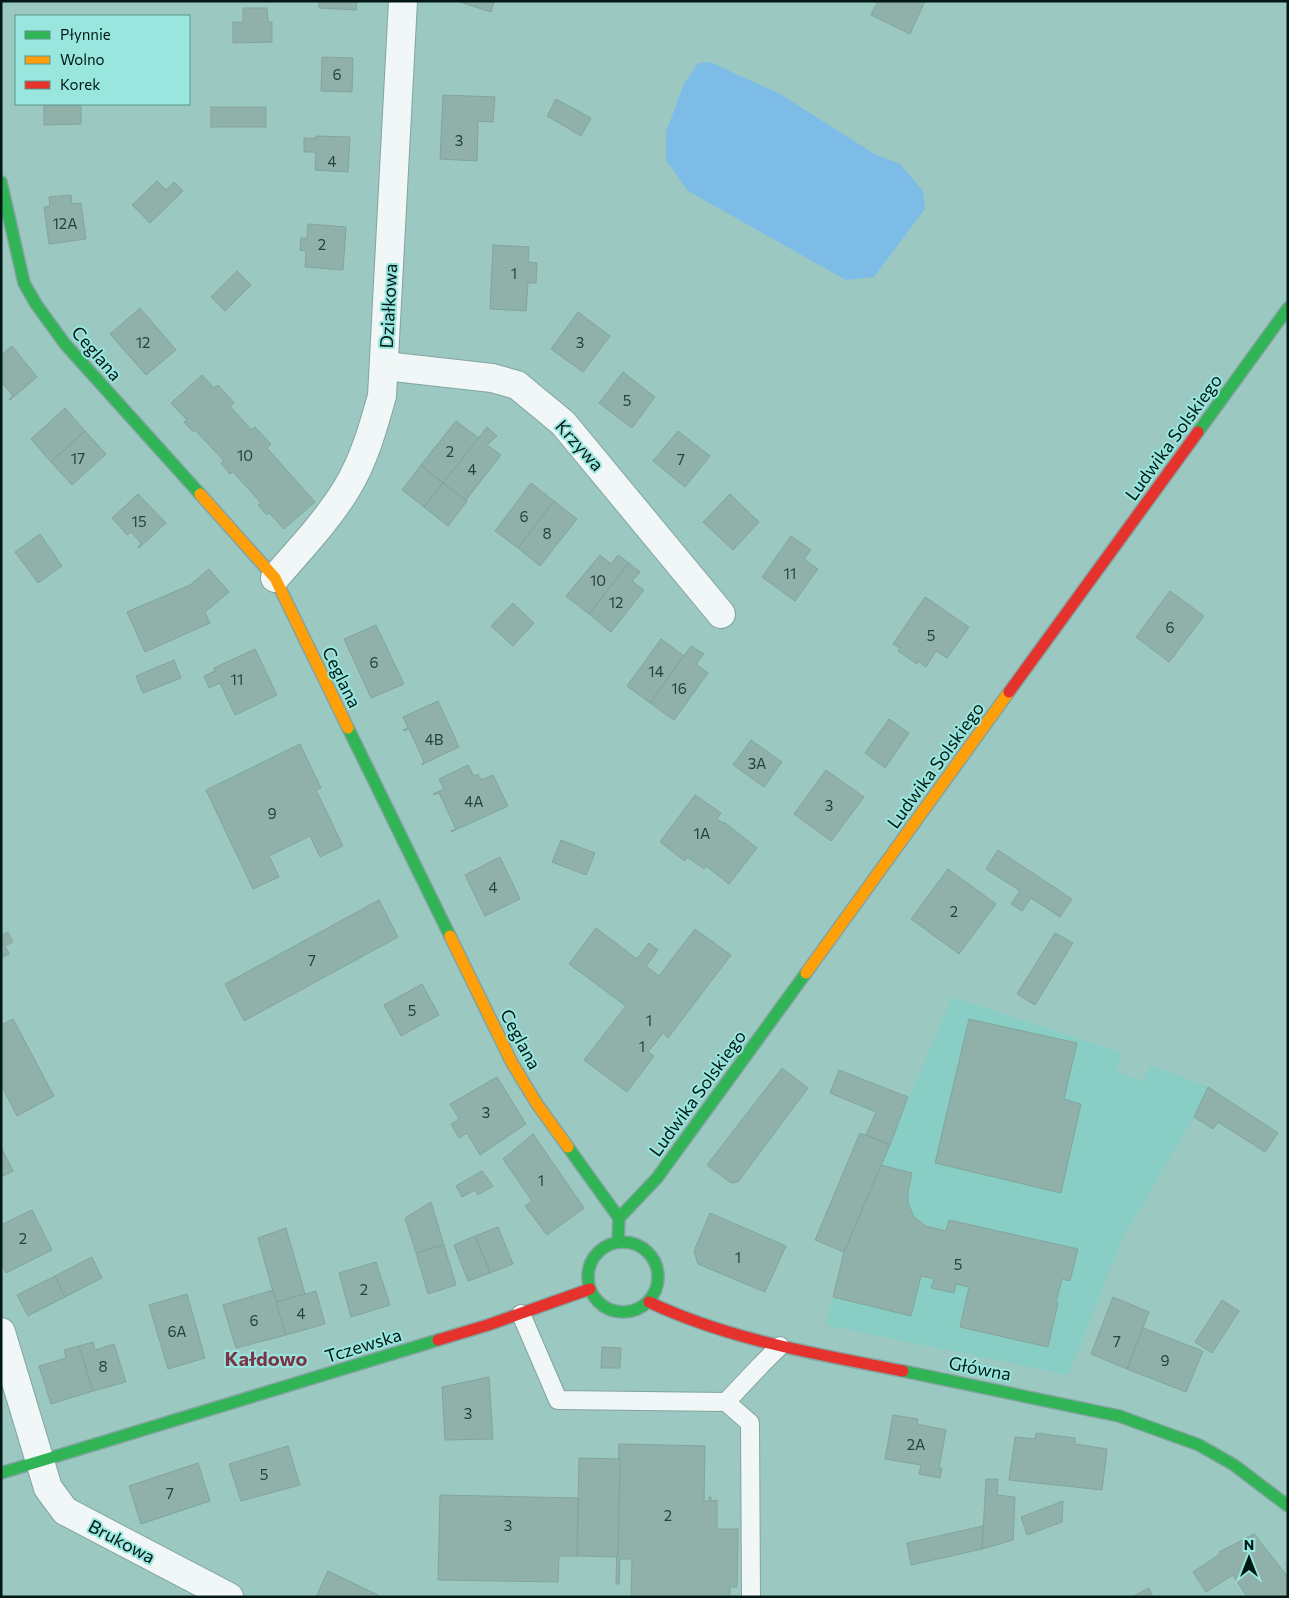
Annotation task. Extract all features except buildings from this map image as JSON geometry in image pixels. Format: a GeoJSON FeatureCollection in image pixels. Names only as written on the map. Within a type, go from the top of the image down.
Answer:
{"type":"FeatureCollection","features":[{"type":"Feature","properties":{"kind":"street","name":"Działkowa"},"geometry":{"type":"LineString","coordinates":[[275,578],[322,524],[347,488],[369,442],[382,396],[403,1]]}},
{"type":"Feature","properties":{"kind":"street","name":"Ceglana"},"geometry":{"type":"LineString","coordinates":[[3,197],[24,283],[49,324],[275,578],[512,1062],[537,1104],[619,1218]]}},
{"type":"Feature","properties":{"kind":"street","name":"Ludwika Solskiego"},"geometry":{"type":"LineString","coordinates":[[619,1218],[657,1178],[1288,308]]}},
{"type":"Feature","properties":{"kind":"street","name":"Krzywa"},"geometry":{"type":"LineString","coordinates":[[385,366],[465,374],[492,378],[516,385],[563,422],[721,614]]}},
{"type":"Feature","properties":{"kind":"street"},"geometry":{"type":"LineString","coordinates":[[618,1242],[619,1218]]}},
{"type":"Feature","properties":{"kind":"street"},"geometry":{"type":"LineString","coordinates":[[618,1242],[630,1242],[649,1252],[659,1272],[655,1293],[648,1302],[639,1309],[627,1312],[616,1312],[605,1308],[590,1289],[588,1279],[593,1258],[600,1250],[618,1242]]}},
{"type":"Feature","properties":{"kind":"street","name":"Tczewska"},"geometry":{"type":"LineString","coordinates":[[1,1473],[488,1325],[590,1289]]}},
{"type":"Feature","properties":{"kind":"street","name":"Główna"},"geometry":{"type":"LineString","coordinates":[[648,1302],[674,1315],[729,1334],[1119,1416],[1199,1445],[1234,1465],[1288,1506]]}},
{"type":"Feature","properties":{"kind":"street","name":"Brukowa"},"geometry":{"type":"LineString","coordinates":[[1,1332],[48,1488],[65,1511],[229,1597]]}},
{"type":"Feature","properties":{"kind":"lane"},"geometry":{"type":"LineString","coordinates":[[521,1314],[558,1400],[726,1402],[750,1423],[751,1597]]}},
{"type":"Feature","properties":{"kind":"lane"},"geometry":{"type":"LineString","coordinates":[[726,1402],[780,1346]]}},
{"type":"Feature","properties":{"kind":"shaded area"},"geometry":{"type":"Polygon","coordinates":[[[710,62],[780,94],[876,155],[900,164],[923,191],[925,209],[874,277],[846,280],[688,191],[666,160],[666,132],[684,84],[698,63],[710,62]]]}},
{"type":"Feature","properties":{"kind":"shaded area"},"geometry":{"type":"Polygon","coordinates":[[[952,997],[1122,1053],[1116,1071],[1143,1082],[1150,1065],[1208,1087],[1194,1117],[1122,1239],[1068,1375],[826,1325],[844,1252],[952,997]]]}},
{"type":"Feature","properties":{"kind":"traffic: fast"},"geometry":{"type":"LineString","coordinates":[[1,182],[24,283],[36,304],[65,344],[200,494]]}},
{"type":"Feature","properties":{"kind":"traffic: fast"},"geometry":{"type":"LineString","coordinates":[[1198,432],[1288,308]]}},
{"type":"Feature","properties":{"kind":"traffic: fast"},"geometry":{"type":"LineString","coordinates":[[348,728],[450,936]]}},
{"type":"Feature","properties":{"kind":"traffic: fast"},"geometry":{"type":"LineString","coordinates":[[618,1242],[619,1218],[657,1178],[806,973]]}},
{"type":"Feature","properties":{"kind":"traffic: fast"},"geometry":{"type":"LineString","coordinates":[[568,1147],[619,1218]]}},
{"type":"Feature","properties":{"kind":"traffic: fast"},"geometry":{"type":"LineString","coordinates":[[630,1242],[643,1248],[652,1257],[656,1263],[658,1277],[656,1291],[648,1302],[637,1310],[616,1312],[609,1310],[598,1302],[590,1291],[588,1270],[590,1263],[598,1252],[609,1244],[630,1242]]}},
{"type":"Feature","properties":{"kind":"traffic: fast"},"geometry":{"type":"LineString","coordinates":[[1,1473],[438,1340]]}},
{"type":"Feature","properties":{"kind":"traffic: fast"},"geometry":{"type":"LineString","coordinates":[[903,1371],[1119,1416],[1199,1445],[1234,1465],[1288,1506]]}},
{"type":"Feature","properties":{"kind":"traffic: slow"},"geometry":{"type":"LineString","coordinates":[[200,494],[275,578],[348,728]]}},
{"type":"Feature","properties":{"kind":"traffic: slow"},"geometry":{"type":"LineString","coordinates":[[806,973],[1009,692]]}},
{"type":"Feature","properties":{"kind":"traffic: slow"},"geometry":{"type":"LineString","coordinates":[[450,936],[512,1063],[537,1104],[568,1147]]}},
{"type":"Feature","properties":{"kind":"traffic: jam"},"geometry":{"type":"LineString","coordinates":[[1009,692],[1198,432]]}},
{"type":"Feature","properties":{"kind":"traffic: jam"},"geometry":{"type":"LineString","coordinates":[[438,1340],[488,1325],[590,1289]]}},
{"type":"Feature","properties":{"kind":"traffic: jam"},"geometry":{"type":"LineString","coordinates":[[649,1302],[679,1315],[742,1336],[806,1352],[903,1371]]}},
{"type":"Feature","properties":{"kind":"district","name":"Kałdowo"},"geometry":{"type":"Point","coordinates":[266,1358]}}]}
